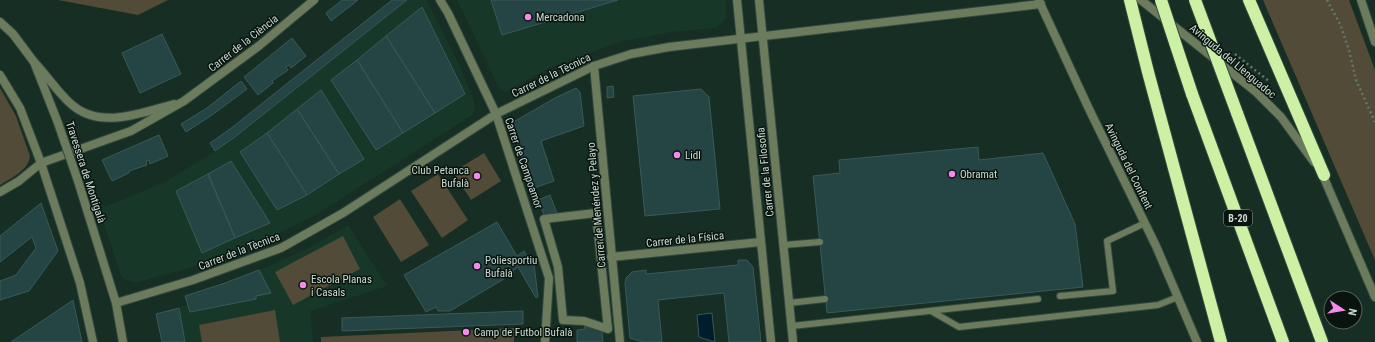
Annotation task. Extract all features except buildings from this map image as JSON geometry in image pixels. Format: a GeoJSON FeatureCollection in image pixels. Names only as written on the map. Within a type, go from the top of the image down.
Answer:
{"type":"FeatureCollection","features":[{"type":"Feature","properties":{"kind":"highway"},"geometry":{"type":"LineString","coordinates":[[1130,0],[1221,342]]}},
{"type":"Feature","properties":{"kind":"highway","name":"B-20"},"geometry":{"type":"LineString","coordinates":[[1161,0],[1192,94],[1283,342]]}},
{"type":"Feature","properties":{"kind":"highway"},"geometry":{"type":"LineString","coordinates":[[1195,0],[1322,342]]}},
{"type":"Feature","properties":{"kind":"highway"},"geometry":{"type":"LineString","coordinates":[[1249,0],[1324,174]]}},
{"type":"Feature","properties":{"kind":"street","name":"Carrer de la Ciència"},"geometry":{"type":"LineString","coordinates":[[0,192],[19,181],[41,163],[131,131],[184,101],[260,45],[314,0]]}},
{"type":"Feature","properties":{"kind":"street","name":"Carrer de Campoamor"},"geometry":{"type":"LineString","coordinates":[[440,0],[448,13],[496,114],[549,278],[545,342]]}},
{"type":"Feature","properties":{"kind":"street","name":"Carrer de la Filosofia"},"geometry":{"type":"LineString","coordinates":[[737,0],[771,342]]}},
{"type":"Feature","properties":{"kind":"street","name":"Carrer de la Filosofia"},"geometry":{"type":"LineString","coordinates":[[759,0],[793,342]]}},
{"type":"Feature","properties":{"kind":"street","name":"Avinguda del Llenguadoc"},"geometry":{"type":"LineString","coordinates":[[1141,0],[1255,91],[1280,117],[1324,174],[1375,297]]}},
{"type":"Feature","properties":{"kind":"street"},"geometry":{"type":"LineString","coordinates":[[1361,0],[1375,42]]}},
{"type":"Feature","properties":{"kind":"street","name":"Carrer de la Tècnica"},"geometry":{"type":"LineString","coordinates":[[116,303],[193,280],[281,248],[343,213],[496,114],[594,66],[631,54],[741,38],[1040,2]]}},
{"type":"Feature","properties":{"kind":"street","name":"Avinguda del Conflent"},"geometry":{"type":"LineString","coordinates":[[1040,2],[1145,223],[1197,342]]}},
{"type":"Feature","properties":{"kind":"street","name":"Travessera de Montigalà"},"geometry":{"type":"LineString","coordinates":[[0,22],[13,34],[34,62],[58,123],[78,181],[116,303],[123,342]]}},
{"type":"Feature","properties":{"kind":"street","name":"Carrer de la Ciència"},"geometry":{"type":"LineString","coordinates":[[34,62],[69,102],[85,114],[95,117],[114,118],[184,101]]}},
{"type":"Feature","properties":{"kind":"street","name":"Carrer de Menéndez y Pelayo"},"geometry":{"type":"LineString","coordinates":[[594,66],[620,342]]}},
{"type":"Feature","properties":{"kind":"street"},"geometry":{"type":"LineString","coordinates":[[0,75],[20,108],[41,163],[80,283],[93,342]]}},
{"type":"Feature","properties":{"kind":"street"},"geometry":{"type":"LineString","coordinates":[[596,213],[608,329],[584,321],[563,320],[558,268],[544,219],[596,213]]}},
{"type":"Feature","properties":{"kind":"street","name":"Carrer de la Física"},"geometry":{"type":"LineString","coordinates":[[611,257],[761,242]]}},
{"type":"Feature","properties":{"kind":"lane"},"geometry":{"type":"LineString","coordinates":[[1060,296],[1113,291],[1107,242],[1145,223]]}},
{"type":"Feature","properties":{"kind":"lane"},"geometry":{"type":"LineString","coordinates":[[784,245],[820,242]]}},
{"type":"Feature","properties":{"kind":"lane"},"geometry":{"type":"LineString","coordinates":[[931,311],[960,327],[1158,305],[1178,297]]}},
{"type":"Feature","properties":{"kind":"lane"},"geometry":{"type":"LineString","coordinates":[[789,303],[825,299]]}},
{"type":"Feature","properties":{"kind":"lane"},"geometry":{"type":"LineString","coordinates":[[792,326],[1038,299]]}},
{"type":"Feature","properties":{"kind":"path"},"geometry":{"type":"LineString","coordinates":[[1327,0],[1340,24],[1349,50],[1356,80],[1375,122]]}},
{"type":"Feature","properties":{"kind":"path"},"geometry":{"type":"LineString","coordinates":[[1235,54],[1274,85]]}},
{"type":"Feature","properties":{"kind":"shaded area"},"geometry":{"type":"Polygon","coordinates":[[[58,0],[168,0],[138,15],[58,0]]]}},
{"type":"Feature","properties":{"kind":"shaded area"},"geometry":{"type":"Polygon","coordinates":[[[408,0],[426,0],[430,7],[459,64],[474,101],[475,108],[472,115],[319,213],[283,231],[240,250],[199,265],[135,283],[124,279],[121,275],[99,209],[165,182],[227,144],[408,0]]]}},
{"type":"Feature","properties":{"kind":"shaded area"},"geometry":{"type":"Polygon","coordinates":[[[457,0],[725,0],[726,18],[716,28],[671,32],[620,42],[553,66],[505,92],[499,88],[457,0]]]}},
{"type":"Feature","properties":{"kind":"shaded area"},"geometry":{"type":"Polygon","coordinates":[[[1263,0],[1349,0],[1375,70],[1375,260],[1263,0]]]}},
{"type":"Feature","properties":{"kind":"shaded area"},"geometry":{"type":"Polygon","coordinates":[[[0,88],[16,116],[30,156],[29,161],[23,169],[0,185],[0,88]]]}},
{"type":"Feature","properties":{"kind":"shaded area","name":"Club Petanca Bufalà"},"geometry":{"type":"Polygon","coordinates":[[[484,153],[501,181],[471,200],[453,172],[484,153]]]}},
{"type":"Feature","properties":{"kind":"shaded area"},"geometry":{"type":"Polygon","coordinates":[[[438,174],[468,220],[442,238],[411,191],[438,174]]]}},
{"type":"Feature","properties":{"kind":"shaded area"},"geometry":{"type":"Polygon","coordinates":[[[400,199],[429,245],[401,262],[373,217],[400,199]]]}},
{"type":"Feature","properties":{"kind":"shaded area","name":"Escola Planas i Casals"},"geometry":{"type":"Polygon","coordinates":[[[348,225],[387,286],[310,311],[313,342],[162,342],[156,314],[187,305],[185,296],[259,270],[307,249],[348,225]]]}},
{"type":"Feature","properties":{"kind":"shaded area"},"geometry":{"type":"Polygon","coordinates":[[[343,236],[360,269],[293,305],[275,272],[343,236]]]}},
{"type":"Feature","properties":{"kind":"shaded area"},"geometry":{"type":"Polygon","coordinates":[[[275,310],[280,342],[202,342],[199,325],[275,310]]]}},
{"type":"Feature","properties":{"kind":"shaded area","name":"Camp de Futbol Bufalà"},"geometry":{"type":"Polygon","coordinates":[[[514,328],[514,342],[321,342],[321,337],[514,328]]]}},
{"type":"Feature","properties":{"kind":"water"},"geometry":{"type":"Polygon","coordinates":[[[712,313],[715,342],[699,337],[697,315],[712,313]]]}},
{"type":"Feature","properties":{"kind":"place","name":"Mercadona"},"geometry":{"type":"Point","coordinates":[528,17]}},
{"type":"Feature","properties":{"kind":"place","name":"Lidl"},"geometry":{"type":"Point","coordinates":[677,155]}},
{"type":"Feature","properties":{"kind":"place","name":"Obramat"},"geometry":{"type":"Point","coordinates":[952,174]}},
{"type":"Feature","properties":{"kind":"place","name":"Club Petanca Bufalà"},"geometry":{"type":"Point","coordinates":[477,176]}},
{"type":"Feature","properties":{"kind":"place","name":"Poliesportiu Bufalà"},"geometry":{"type":"Point","coordinates":[477,266]}},
{"type":"Feature","properties":{"kind":"place","name":"Escola Planas i Casals"},"geometry":{"type":"Point","coordinates":[303,285]}},
{"type":"Feature","properties":{"kind":"place","name":"Camp de Futbol Bufalà"},"geometry":{"type":"Point","coordinates":[466,332]}}]}
